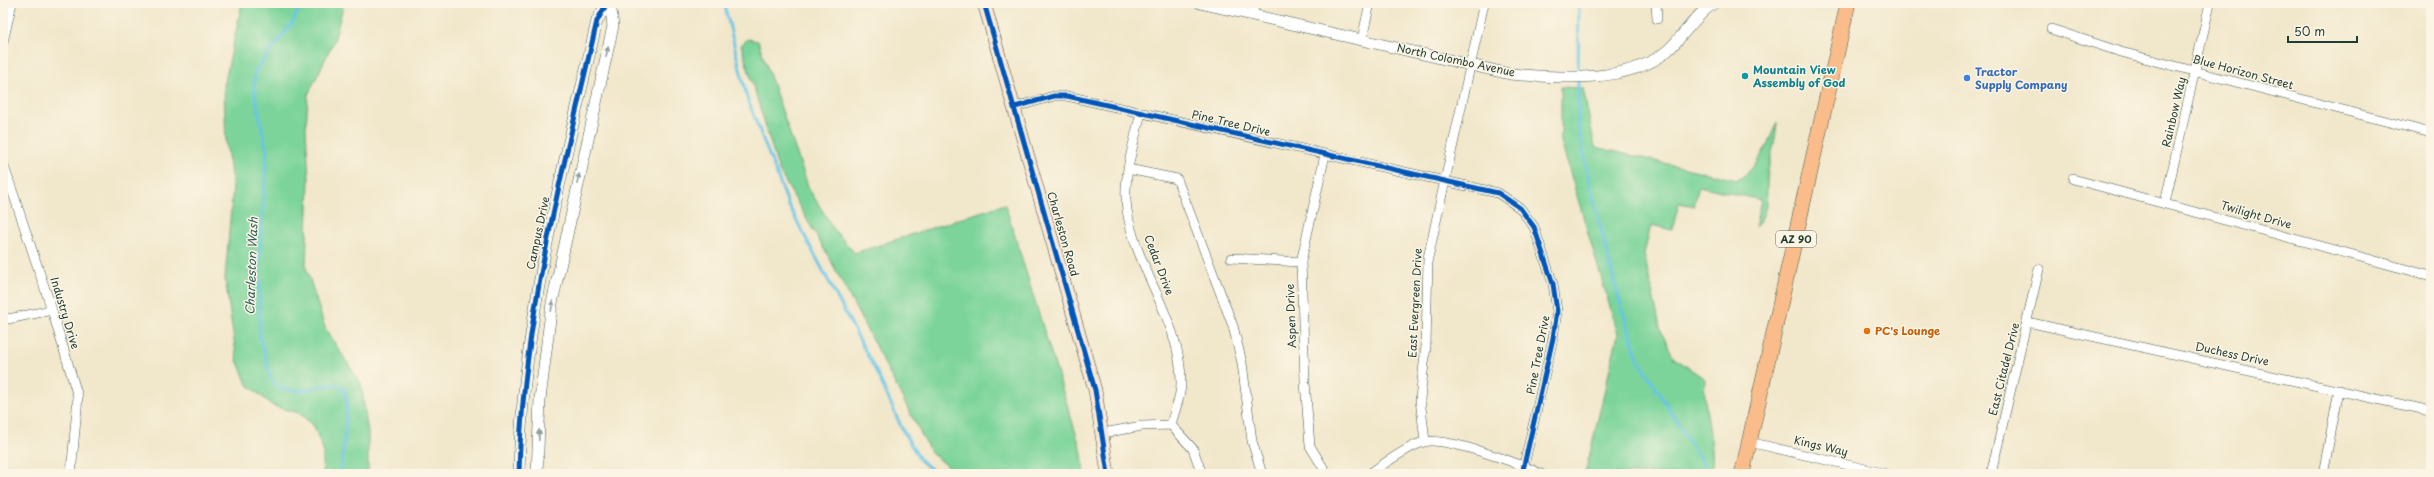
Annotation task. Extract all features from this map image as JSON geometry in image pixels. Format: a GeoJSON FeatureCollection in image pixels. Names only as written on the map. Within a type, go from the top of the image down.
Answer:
{"type":"FeatureCollection","features":[{"type":"Feature","properties":{"kind":"highway","name":"AZ 90"},"geometry":{"type":"LineString","coordinates":[[1742,474],[1848,3]]}},
{"type":"Feature","properties":{"kind":"main road","name":"Charleston Road"},"geometry":{"type":"LineString","coordinates":[[984,3],[1073,308],[1095,390],[1103,433],[1108,474]]}},
{"type":"Feature","properties":{"kind":"street"},"geometry":{"type":"LineString","coordinates":[[3,42],[12,3]]}},
{"type":"Feature","properties":{"kind":"street","name":"Campus Drive"},"geometry":{"type":"LineString","coordinates":[[519,474],[522,401],[530,332],[538,283],[597,20],[609,3]]}},
{"type":"Feature","properties":{"kind":"street","name":"Campus Drive"},"geometry":{"type":"LineString","coordinates":[[537,474],[540,399],[552,302],[612,26],[609,3]]}},
{"type":"Feature","properties":{"kind":"street","name":"North Colombo Avenue"},"geometry":{"type":"LineString","coordinates":[[1200,3],[1510,74],[1550,77],[1622,72],[1645,65],[1667,51],[1705,9],[1714,3]]}},
{"type":"Feature","properties":{"kind":"street"},"geometry":{"type":"LineString","coordinates":[[1252,15],[1255,3]]}},
{"type":"Feature","properties":{"kind":"street"},"geometry":{"type":"LineString","coordinates":[[1362,39],[1370,3]]}},
{"type":"Feature","properties":{"kind":"street","name":"East Evergreen Drive"},"geometry":{"type":"LineString","coordinates":[[1425,441],[1420,399],[1426,346],[1428,258],[1484,3]]}},
{"type":"Feature","properties":{"kind":"street"},"geometry":{"type":"LineString","coordinates":[[1656,3],[1657,19]]}},
{"type":"Feature","properties":{"kind":"street","name":"Rainbow Way"},"geometry":{"type":"LineString","coordinates":[[2165,203],[2196,72],[2210,3]]}},
{"type":"Feature","properties":{"kind":"street","name":"Blue Horizon Street"},"geometry":{"type":"LineString","coordinates":[[2051,29],[2120,52],[2431,133]]}},
{"type":"Feature","properties":{"kind":"street","name":"Pine Tree Drive"},"geometry":{"type":"LineString","coordinates":[[1015,107],[1054,96],[1066,96],[1498,193],[1520,208],[1536,234],[1553,284],[1557,311],[1553,338],[1523,470]]}},
{"type":"Feature","properties":{"kind":"street","name":"Cedar Drive"},"geometry":{"type":"LineString","coordinates":[[1141,112],[1128,169],[1125,190],[1127,212],[1146,273],[1171,328],[1180,364],[1181,385],[1171,425]]}},
{"type":"Feature","properties":{"kind":"street","name":"Aspen Drive"},"geometry":{"type":"LineString","coordinates":[[1325,155],[1301,262],[1305,382],[1310,446],[1327,474]]}},
{"type":"Feature","properties":{"kind":"street","name":"Industry Drive"},"geometry":{"type":"LineString","coordinates":[[3,163],[52,310],[78,397],[71,474]]}},
{"type":"Feature","properties":{"kind":"street"},"geometry":{"type":"LineString","coordinates":[[1128,169],[1177,179],[1233,326],[1242,363],[1252,441],[1262,474]]}},
{"type":"Feature","properties":{"kind":"street","name":"Twilight Drive"},"geometry":{"type":"LineString","coordinates":[[2074,179],[2431,276]]}},
{"type":"Feature","properties":{"kind":"street"},"geometry":{"type":"LineString","coordinates":[[1231,258],[1301,262]]}},
{"type":"Feature","properties":{"kind":"street","name":"East Citadel Drive"},"geometry":{"type":"LineString","coordinates":[[1991,474],[2039,269]]}},
{"type":"Feature","properties":{"kind":"street"},"geometry":{"type":"LineString","coordinates":[[3,320],[52,310]]}},
{"type":"Feature","properties":{"kind":"street","name":"Duchess Drive"},"geometry":{"type":"LineString","coordinates":[[2027,322],[2431,411]]}},
{"type":"Feature","properties":{"kind":"street"},"geometry":{"type":"LineString","coordinates":[[2323,474],[2339,390]]}},
{"type":"Feature","properties":{"kind":"street"},"geometry":{"type":"LineString","coordinates":[[1103,433],[1142,426],[1171,425],[1193,449],[1202,474]]}},
{"type":"Feature","properties":{"kind":"street"},"geometry":{"type":"LineString","coordinates":[[1369,474],[1425,441],[1455,444],[1523,470],[1541,474]]}},
{"type":"Feature","properties":{"kind":"street","name":"Kings Way"},"geometry":{"type":"LineString","coordinates":[[1750,442],[1887,474]]}},
{"type":"Feature","properties":{"kind":"green space"},"geometry":{"type":"Polygon","coordinates":[[[242,3],[344,3],[334,41],[308,95],[306,129],[309,178],[306,267],[325,328],[361,384],[368,433],[368,474],[323,474],[323,450],[314,426],[299,413],[273,406],[247,384],[237,360],[225,278],[233,186],[226,143],[224,86],[242,3]]]}},
{"type":"Feature","properties":{"kind":"green space"},"geometry":{"type":"Polygon","coordinates":[[[748,39],[758,41],[809,189],[835,231],[855,253],[1005,204],[1082,453],[1084,474],[968,474],[953,470],[931,453],[831,261],[779,171],[741,45],[748,39]]]}},
{"type":"Feature","properties":{"kind":"green space"},"geometry":{"type":"Polygon","coordinates":[[[1561,87],[1583,88],[1595,147],[1737,180],[1751,169],[1762,155],[1777,122],[1775,141],[1768,171],[1765,208],[1760,221],[1755,227],[1761,200],[1699,186],[1694,206],[1679,203],[1672,230],[1651,225],[1644,254],[1661,331],[1674,358],[1705,379],[1706,403],[1712,451],[1711,474],[1585,474],[1618,334],[1561,142],[1561,87]]]}},
{"type":"Feature","properties":{"kind":"waterway","name":"Charleston Wash"},"geometry":{"type":"LineString","coordinates":[[301,3],[293,22],[255,71],[254,91],[267,152],[259,262],[260,337],[271,379],[279,388],[300,391],[322,386],[338,385],[345,391],[347,406],[341,474]]}},
{"type":"Feature","properties":{"kind":"waterway"},"geometry":{"type":"LineString","coordinates":[[724,3],[747,98],[789,206],[878,375],[903,431],[920,460],[937,474]]}},
{"type":"Feature","properties":{"kind":"waterway"},"geometry":{"type":"LineString","coordinates":[[1578,74],[1579,3]]}},
{"type":"Feature","properties":{"kind":"waterway"},"geometry":{"type":"LineString","coordinates":[[1578,79],[1578,125],[1590,185],[1617,292],[1638,359],[1708,472]]}},
{"type":"Feature","properties":{"kind":"cycle path"},"geometry":{"type":"LineString","coordinates":[[519,474],[522,416],[528,359],[546,246],[597,21],[607,3]]}},
{"type":"Feature","properties":{"kind":"cycle path"},"geometry":{"type":"LineString","coordinates":[[984,3],[1095,390],[1108,474]]}},
{"type":"Feature","properties":{"kind":"cycle path"},"geometry":{"type":"LineString","coordinates":[[1015,107],[1054,96],[1067,96],[1498,193],[1520,208],[1534,227],[1553,284],[1557,311],[1553,338],[1522,474]]}},
{"type":"Feature","properties":{"kind":"place","name":"Mountain View Assembly of God"},"geometry":{"type":"Point","coordinates":[1745,76]}},
{"type":"Feature","properties":{"kind":"place","name":"Tractor Supply Company"},"geometry":{"type":"Point","coordinates":[1967,78]}},
{"type":"Feature","properties":{"kind":"place","name":"PC's Lounge"},"geometry":{"type":"Point","coordinates":[1867,331]}}]}
